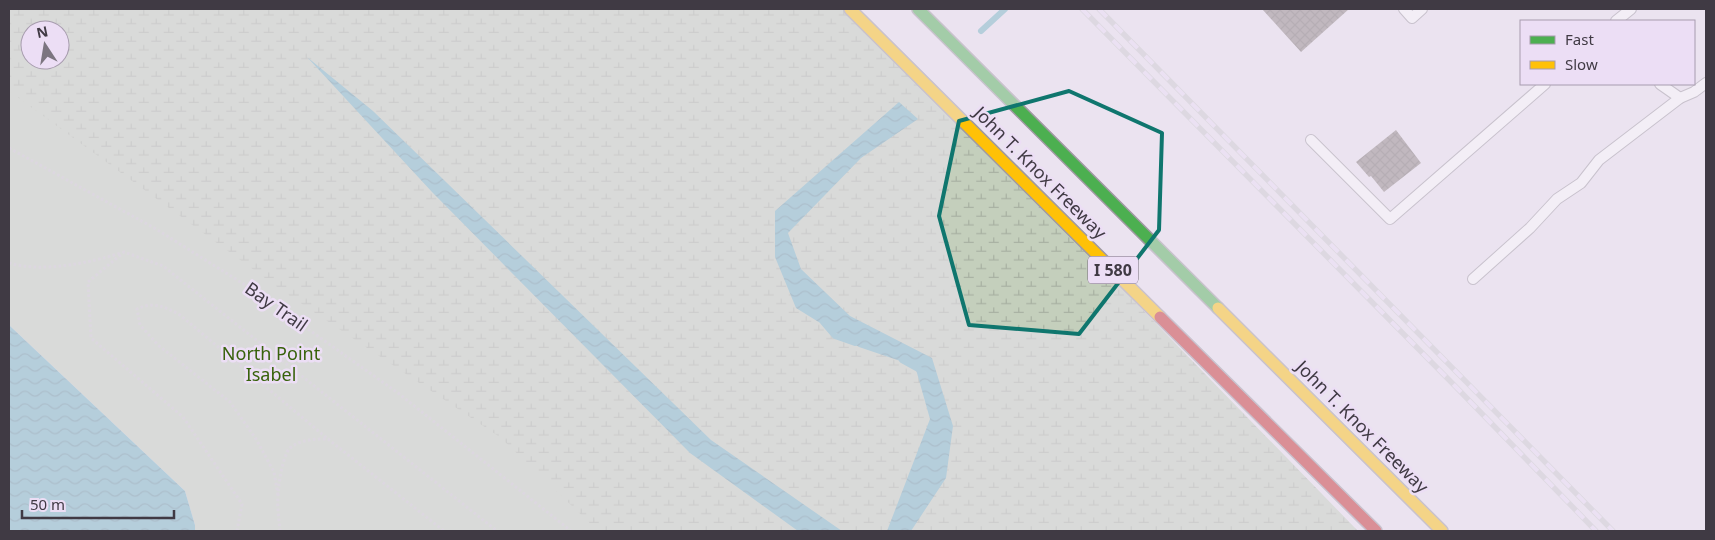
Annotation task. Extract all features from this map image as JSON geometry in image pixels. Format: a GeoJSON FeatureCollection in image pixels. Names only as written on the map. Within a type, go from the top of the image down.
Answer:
{"type":"FeatureCollection","features":[{"type":"Feature","properties":{"kind":"highway","name":"John T. Knox Freeway"},"geometry":{"type":"LineString","coordinates":[[850,9],[1376,531]]}},
{"type":"Feature","properties":{"kind":"highway","name":"John T. Knox Freeway"},"geometry":{"type":"LineString","coordinates":[[918,9],[1442,531]]}},
{"type":"Feature","properties":{"kind":"lane"},"geometry":{"type":"LineString","coordinates":[[1404,9],[1412,18],[1422,9]]}},
{"type":"Feature","properties":{"kind":"lane"},"geometry":{"type":"LineString","coordinates":[[1617,20],[1631,9]]}},
{"type":"Feature","properties":{"kind":"lane"},"geometry":{"type":"LineString","coordinates":[[1473,279],[1530,228],[1557,199],[1581,183],[1599,160],[1680,98],[1694,92],[1706,83]]}},
{"type":"Feature","properties":{"kind":"lane"},"geometry":{"type":"LineString","coordinates":[[1312,140],[1390,219],[1544,85]]}},
{"type":"Feature","properties":{"kind":"lane"},"geometry":{"type":"LineString","coordinates":[[1661,85],[1680,98]]}},
{"type":"Feature","properties":{"kind":"path","name":"Bay Trail"},"geometry":{"type":"LineString","coordinates":[[9,148],[156,230],[250,288],[398,393],[571,531]]}},
{"type":"Feature","properties":{"kind":"path"},"geometry":{"type":"LineString","coordinates":[[9,263],[62,266],[124,252],[163,266],[497,531]]}},
{"type":"Feature","properties":{"kind":"path"},"geometry":{"type":"LineString","coordinates":[[124,252],[88,282],[91,338],[183,417],[242,504],[237,531]]}},
{"type":"Feature","properties":{"kind":"path"},"geometry":{"type":"LineString","coordinates":[[280,531],[278,495],[274,472],[256,439],[230,402],[158,345],[140,326],[137,309],[146,304],[164,306],[180,315],[328,439],[444,531]]}},
{"type":"Feature","properties":{"kind":"path"},"geometry":{"type":"LineString","coordinates":[[278,495],[284,460],[289,448],[308,440],[328,439]]}},
{"type":"Feature","properties":{"kind":"highlighted area"},"geometry":{"type":"Polygon","coordinates":[[[1069,91],[1162,133],[1159,230],[1079,334],[969,325],[939,216],[959,121],[1069,91]]]}},
{"type":"Feature","properties":{"kind":"green space","name":"North Point Isabel"},"geometry":{"type":"Polygon","coordinates":[[[9,9],[150,9],[669,531],[195,531],[185,491],[9,325],[9,9]]]}},
{"type":"Feature","properties":{"kind":"green space"},"geometry":{"type":"Polygon","coordinates":[[[9,9],[850,9],[1358,531],[598,531],[501,438],[284,292],[9,91],[9,9]]]}},
{"type":"Feature","properties":{"kind":"water"},"geometry":{"type":"Polygon","coordinates":[[[307,57],[373,111],[711,440],[842,531],[798,531],[690,453],[432,192],[307,57]]]}},
{"type":"Feature","properties":{"kind":"water"},"geometry":{"type":"Polygon","coordinates":[[[899,102],[918,119],[861,158],[788,233],[801,269],[850,316],[932,358],[953,426],[946,478],[911,531],[887,531],[930,419],[915,366],[859,347],[796,308],[775,257],[775,211],[899,102]]]}},
{"type":"Feature","properties":{"kind":"water"},"geometry":{"type":"Polygon","coordinates":[[[9,325],[185,491],[195,531],[9,531],[9,325]]]}},
{"type":"Feature","properties":{"kind":"building"},"geometry":{"type":"Polygon","coordinates":[[[1262,9],[1349,9],[1301,52],[1262,9]]]}},
{"type":"Feature","properties":{"kind":"building"},"geometry":{"type":"Polygon","coordinates":[[[1396,130],[1421,163],[1384,192],[1356,162],[1396,130]]]}},
{"type":"Feature","properties":{"kind":"waterway"},"geometry":{"type":"LineString","coordinates":[[981,31],[1005,9]]}},
{"type":"Feature","properties":{"kind":"waterway"},"geometry":{"type":"LineString","coordinates":[[823,322],[835,336],[855,343]]}},
{"type":"Feature","properties":{"kind":"waterway"},"geometry":{"type":"LineString","coordinates":[[902,360],[922,371]]}},
{"type":"Feature","properties":{"kind":"railway"},"geometry":{"type":"LineString","coordinates":[[1082,9],[1596,531]]}},
{"type":"Feature","properties":{"kind":"railway"},"geometry":{"type":"LineString","coordinates":[[1099,9],[1613,531]]}},
{"type":"Feature","properties":{"kind":"traffic: fast"},"geometry":{"type":"LineString","coordinates":[[918,9],[1218,308]]}},
{"type":"Feature","properties":{"kind":"traffic: slow"},"geometry":{"type":"LineString","coordinates":[[850,9],[1160,317]]}},
{"type":"Feature","properties":{"kind":"traffic: slow"},"geometry":{"type":"LineString","coordinates":[[1218,308],[1442,531]]}},
{"type":"Feature","properties":{"kind":"traffic: jam"},"geometry":{"type":"LineString","coordinates":[[1160,317],[1376,531]]}}]}
